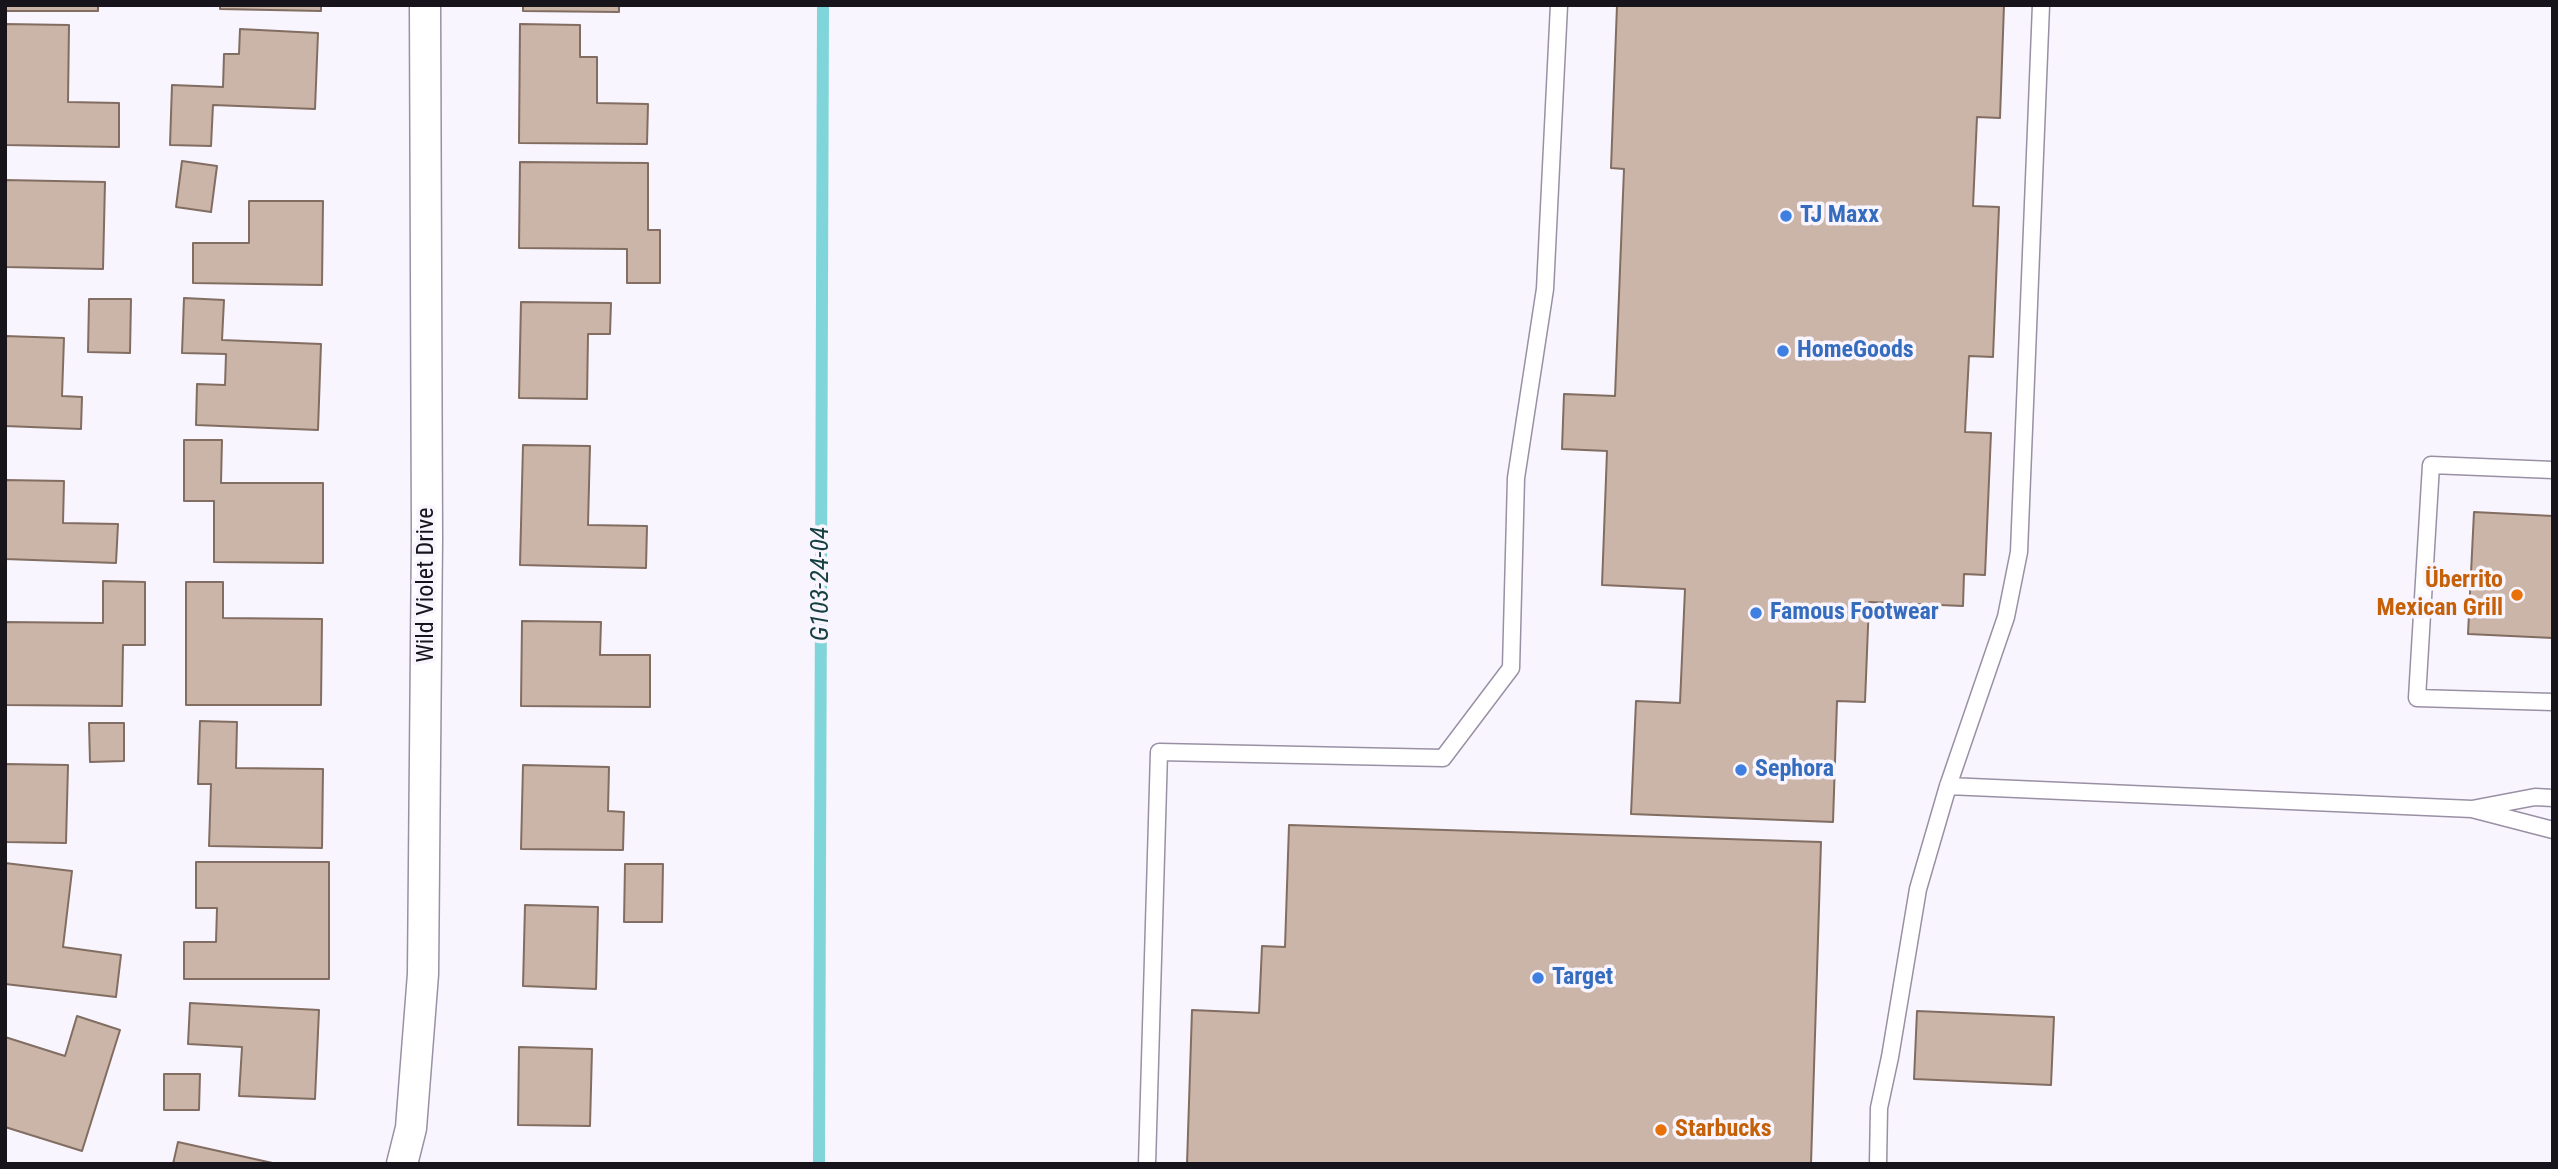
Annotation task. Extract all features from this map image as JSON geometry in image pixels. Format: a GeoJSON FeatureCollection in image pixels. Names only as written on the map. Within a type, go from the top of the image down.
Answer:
{"type":"FeatureCollection","features":[{"type":"Feature","properties":{"kind":"street","name":"Wild Violet Drive"},"geometry":{"type":"LineString","coordinates":[[402,1164],[411,1128],[423,974],[427,538],[425,5]]}},
{"type":"Feature","properties":{"kind":"lane"},"geometry":{"type":"LineString","coordinates":[[1147,1164],[1159,752],[1443,758],[1511,668],[1516,478],[1545,289],[1559,5]]}},
{"type":"Feature","properties":{"kind":"lane"},"geometry":{"type":"LineString","coordinates":[[1878,1164],[1878,1108],[1890,1057],[1918,889],[1948,786],[2006,617],[2019,552],[2041,5]]}},
{"type":"Feature","properties":{"kind":"lane"},"geometry":{"type":"LineString","coordinates":[[2553,470],[2431,465],[2417,698],[2553,702]]}},
{"type":"Feature","properties":{"kind":"lane"},"geometry":{"type":"LineString","coordinates":[[1948,786],[2472,809],[2553,830]]}},
{"type":"Feature","properties":{"kind":"lane"},"geometry":{"type":"LineString","coordinates":[[2472,809],[2535,797],[2553,798]]}},
{"type":"Feature","properties":{"kind":"building"},"geometry":{"type":"Polygon","coordinates":[[[5,5],[98,5],[98,11],[5,11],[5,5]]]}},
{"type":"Feature","properties":{"kind":"building"},"geometry":{"type":"Polygon","coordinates":[[[220,5],[321,5],[321,11],[220,9],[220,5]]]}},
{"type":"Feature","properties":{"kind":"building"},"geometry":{"type":"Polygon","coordinates":[[[523,5],[619,5],[619,12],[523,11],[523,5]]]}},
{"type":"Feature","properties":{"kind":"building"},"geometry":{"type":"Polygon","coordinates":[[[1617,5],[2004,5],[2000,118],[1977,117],[1973,206],[1999,207],[1993,357],[1969,356],[1965,432],[1991,433],[1985,575],[1964,574],[1963,606],[1869,602],[1865,702],[1837,701],[1833,822],[1631,814],[1636,701],[1680,703],[1685,589],[1602,585],[1607,451],[1562,449],[1564,394],[1615,396],[1624,169],[1611,168],[1617,5]]]}},
{"type":"Feature","properties":{"kind":"building"},"geometry":{"type":"Polygon","coordinates":[[[5,24],[69,25],[68,102],[119,103],[119,147],[5,145],[5,24]]]}},
{"type":"Feature","properties":{"kind":"building"},"geometry":{"type":"Polygon","coordinates":[[[520,24],[580,25],[580,57],[597,57],[597,103],[648,104],[647,144],[519,143],[520,24]]]}},
{"type":"Feature","properties":{"kind":"building"},"geometry":{"type":"Polygon","coordinates":[[[240,29],[318,33],[315,109],[213,105],[211,146],[170,145],[172,85],[223,87],[224,54],[239,54],[240,29]]]}},
{"type":"Feature","properties":{"kind":"building"},"geometry":{"type":"Polygon","coordinates":[[[182,161],[217,166],[211,212],[176,207],[182,161]]]}},
{"type":"Feature","properties":{"kind":"building"},"geometry":{"type":"Polygon","coordinates":[[[520,162],[648,163],[648,230],[660,230],[660,283],[627,283],[627,249],[519,248],[520,162]]]}},
{"type":"Feature","properties":{"kind":"building"},"geometry":{"type":"Polygon","coordinates":[[[5,180],[105,182],[103,269],[5,267],[5,180]]]}},
{"type":"Feature","properties":{"kind":"building"},"geometry":{"type":"Polygon","coordinates":[[[249,201],[323,201],[322,285],[193,283],[193,243],[249,243],[249,201]]]}},
{"type":"Feature","properties":{"kind":"building"},"geometry":{"type":"Polygon","coordinates":[[[184,298],[224,300],[222,340],[321,344],[318,430],[196,425],[197,384],[225,385],[226,354],[182,353],[184,298]]]}},
{"type":"Feature","properties":{"kind":"building"},"geometry":{"type":"Polygon","coordinates":[[[89,299],[131,299],[130,353],[88,352],[89,299]]]}},
{"type":"Feature","properties":{"kind":"building"},"geometry":{"type":"Polygon","coordinates":[[[521,302],[611,303],[610,334],[588,334],[587,399],[519,398],[521,302]]]}},
{"type":"Feature","properties":{"kind":"building"},"geometry":{"type":"Polygon","coordinates":[[[5,336],[64,338],[62,396],[82,397],[81,429],[5,426],[5,336]]]}},
{"type":"Feature","properties":{"kind":"building"},"geometry":{"type":"Polygon","coordinates":[[[184,440],[222,440],[221,483],[323,483],[323,563],[214,562],[214,501],[184,501],[184,440]]]}},
{"type":"Feature","properties":{"kind":"building"},"geometry":{"type":"Polygon","coordinates":[[[523,445],[590,446],[588,525],[647,526],[646,568],[520,565],[523,445]]]}},
{"type":"Feature","properties":{"kind":"building"},"geometry":{"type":"Polygon","coordinates":[[[5,480],[64,481],[63,523],[118,524],[116,563],[5,559],[5,480]]]}},
{"type":"Feature","properties":{"kind":"building"},"geometry":{"type":"Polygon","coordinates":[[[2474,512],[2553,516],[2553,638],[2468,634],[2474,512]]]}},
{"type":"Feature","properties":{"kind":"building"},"geometry":{"type":"Polygon","coordinates":[[[103,581],[145,582],[145,645],[123,645],[122,706],[5,705],[5,622],[103,623],[103,581]]]}},
{"type":"Feature","properties":{"kind":"building"},"geometry":{"type":"Polygon","coordinates":[[[186,582],[223,582],[223,618],[322,619],[321,705],[186,705],[186,582]]]}},
{"type":"Feature","properties":{"kind":"building"},"geometry":{"type":"Polygon","coordinates":[[[522,621],[601,622],[600,655],[650,655],[650,707],[521,706],[522,621]]]}},
{"type":"Feature","properties":{"kind":"building"},"geometry":{"type":"Polygon","coordinates":[[[200,721],[237,722],[236,768],[323,769],[322,848],[209,846],[211,784],[198,784],[200,721]]]}},
{"type":"Feature","properties":{"kind":"building"},"geometry":{"type":"Polygon","coordinates":[[[89,723],[124,723],[124,761],[90,762],[89,723]]]}},
{"type":"Feature","properties":{"kind":"building"},"geometry":{"type":"Polygon","coordinates":[[[5,764],[68,765],[66,843],[5,842],[5,764]]]}},
{"type":"Feature","properties":{"kind":"building"},"geometry":{"type":"Polygon","coordinates":[[[523,765],[609,767],[608,811],[624,812],[623,850],[521,849],[523,765]]]}},
{"type":"Feature","properties":{"kind":"building","name":"Target"},"geometry":{"type":"Polygon","coordinates":[[[1289,825],[1821,842],[1811,1164],[1187,1164],[1192,1010],[1259,1013],[1262,946],[1285,947],[1289,825]]]}},
{"type":"Feature","properties":{"kind":"building"},"geometry":{"type":"Polygon","coordinates":[[[196,862],[329,862],[329,979],[184,979],[184,942],[216,942],[217,908],[196,908],[196,862]]]}},
{"type":"Feature","properties":{"kind":"building"},"geometry":{"type":"Polygon","coordinates":[[[5,863],[72,871],[63,947],[121,955],[116,997],[5,984],[5,863]]]}},
{"type":"Feature","properties":{"kind":"building"},"geometry":{"type":"Polygon","coordinates":[[[625,864],[663,864],[662,922],[624,922],[625,864]]]}},
{"type":"Feature","properties":{"kind":"building"},"geometry":{"type":"Polygon","coordinates":[[[525,905],[598,907],[596,989],[523,986],[525,905]]]}},
{"type":"Feature","properties":{"kind":"building"},"geometry":{"type":"Polygon","coordinates":[[[190,1003],[319,1010],[315,1099],[239,1096],[242,1047],[188,1044],[190,1003]]]}},
{"type":"Feature","properties":{"kind":"building"},"geometry":{"type":"Polygon","coordinates":[[[1917,1011],[2054,1017],[2051,1085],[1914,1079],[1917,1011]]]}},
{"type":"Feature","properties":{"kind":"building"},"geometry":{"type":"Polygon","coordinates":[[[77,1016],[120,1030],[82,1151],[5,1127],[5,1037],[65,1056],[77,1016]]]}},
{"type":"Feature","properties":{"kind":"building"},"geometry":{"type":"Polygon","coordinates":[[[519,1047],[592,1049],[590,1126],[518,1125],[519,1047]]]}},
{"type":"Feature","properties":{"kind":"building"},"geometry":{"type":"Polygon","coordinates":[[[164,1074],[200,1074],[199,1110],[164,1110],[164,1074]]]}},
{"type":"Feature","properties":{"kind":"building"},"geometry":{"type":"Polygon","coordinates":[[[178,1142],[277,1164],[173,1164],[178,1142]]]}},
{"type":"Feature","properties":{"kind":"waterway","name":"G103-24-04"},"geometry":{"type":"LineString","coordinates":[[819,1164],[823,5]]}},
{"type":"Feature","properties":{"kind":"place","name":"TJ Maxx"},"geometry":{"type":"Point","coordinates":[1786,216]}},
{"type":"Feature","properties":{"kind":"place","name":"HomeGoods"},"geometry":{"type":"Point","coordinates":[1783,351]}},
{"type":"Feature","properties":{"kind":"place","name":"Überrito Mexican Grill"},"geometry":{"type":"Point","coordinates":[2517,595]}},
{"type":"Feature","properties":{"kind":"place","name":"Famous Footwear"},"geometry":{"type":"Point","coordinates":[1756,613]}},
{"type":"Feature","properties":{"kind":"place","name":"Sephora"},"geometry":{"type":"Point","coordinates":[1741,770]}},
{"type":"Feature","properties":{"kind":"place","name":"Target"},"geometry":{"type":"Point","coordinates":[1538,978]}},
{"type":"Feature","properties":{"kind":"place","name":"Starbucks"},"geometry":{"type":"Point","coordinates":[1661,1130]}}]}
